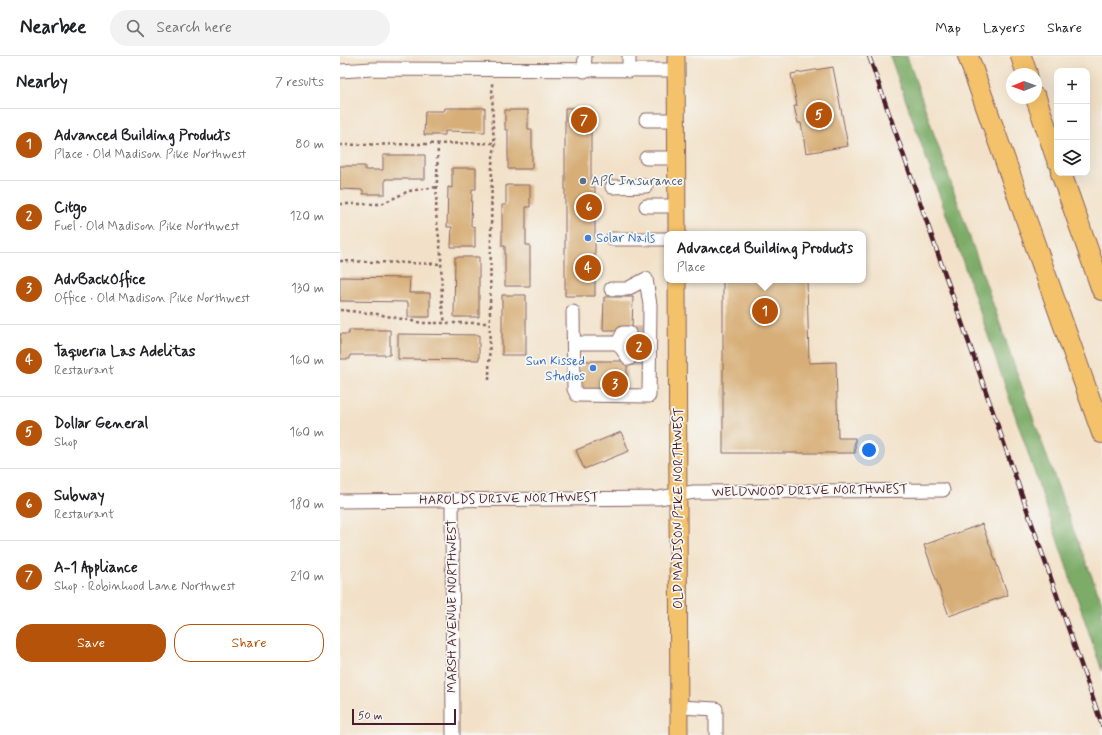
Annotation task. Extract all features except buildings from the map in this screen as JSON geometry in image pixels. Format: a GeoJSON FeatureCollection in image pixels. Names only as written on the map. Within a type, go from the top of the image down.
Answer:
{"type":"FeatureCollection","features":[{"type":"Feature","properties":{"kind":"highway"},"geometry":{"type":"LineString","coordinates":[[968,56],[1102,433]]}},
{"type":"Feature","properties":{"kind":"highway"},"geometry":{"type":"LineString","coordinates":[[1021,56],[1025,68]]}},
{"type":"Feature","properties":{"kind":"highway"},"geometry":{"type":"LineString","coordinates":[[1038,104],[1054,151]]}},
{"type":"Feature","properties":{"kind":"highway"},"geometry":{"type":"LineString","coordinates":[[1063,176],[1102,290]]}},
{"type":"Feature","properties":{"kind":"main road"},"geometry":{"type":"LineString","coordinates":[[676,63],[676,231]]}},
{"type":"Feature","properties":{"kind":"main road","name":"OLD MADISON PIKE NORTHWEST"},"geometry":{"type":"LineString","coordinates":[[677,283],[679,735]]}},
{"type":"Feature","properties":{"kind":"street"},"geometry":{"type":"LineString","coordinates":[[584,71],[585,56]]}},
{"type":"Feature","properties":{"kind":"street"},"geometry":{"type":"LineString","coordinates":[[629,56],[629,71]]}},
{"type":"Feature","properties":{"kind":"street"},"geometry":{"type":"LineString","coordinates":[[340,71],[372,69],[629,71],[676,63]]}},
{"type":"Feature","properties":{"kind":"street"},"geometry":{"type":"LineString","coordinates":[[646,120],[676,120]]}},
{"type":"Feature","properties":{"kind":"street"},"geometry":{"type":"LineString","coordinates":[[646,158],[676,158]]}},
{"type":"Feature","properties":{"kind":"street"},"geometry":{"type":"LineString","coordinates":[[612,186],[646,186]]}},
{"type":"Feature","properties":{"kind":"street"},"geometry":{"type":"LineString","coordinates":[[646,206],[676,206]]}},
{"type":"Feature","properties":{"kind":"street"},"geometry":{"type":"LineString","coordinates":[[612,239],[664,239]]}},
{"type":"Feature","properties":{"kind":"street"},"geometry":{"type":"LineString","coordinates":[[573,312],[574,389],[577,395],[649,396],[647,338],[650,305],[646,279],[627,289],[611,289]]}},
{"type":"Feature","properties":{"kind":"street"},"geometry":{"type":"LineString","coordinates":[[574,343],[625,339],[629,359]]}},
{"type":"Feature","properties":{"kind":"street","name":"WELDWOOD DRIVE NORTHWEST"},"geometry":{"type":"LineString","coordinates":[[677,496],[694,492],[943,490]]}},
{"type":"Feature","properties":{"kind":"street","name":"HAROLDS DRIVE NORTHWEST"},"geometry":{"type":"LineString","coordinates":[[340,501],[659,498],[677,496]]}},
{"type":"Feature","properties":{"kind":"street","name":"MARSH AVENUE NORTHWEST"},"geometry":{"type":"LineString","coordinates":[[452,500],[453,735]]}},
{"type":"Feature","properties":{"kind":"street"},"geometry":{"type":"LineString","coordinates":[[679,707],[716,709],[716,735]]}},
{"type":"Feature","properties":{"kind":"path"},"geometry":{"type":"LineString","coordinates":[[489,380],[492,164],[495,143],[493,130],[492,70]]}},
{"type":"Feature","properties":{"kind":"path"},"geometry":{"type":"LineString","coordinates":[[340,145],[495,143]]}},
{"type":"Feature","properties":{"kind":"path"},"geometry":{"type":"LineString","coordinates":[[438,144],[436,221],[441,264],[442,306],[445,323]]}},
{"type":"Feature","properties":{"kind":"path"},"geometry":{"type":"LineString","coordinates":[[340,204],[381,204],[410,191],[437,188]]}},
{"type":"Feature","properties":{"kind":"path"},"geometry":{"type":"LineString","coordinates":[[340,261],[441,264]]}},
{"type":"Feature","properties":{"kind":"path"},"geometry":{"type":"LineString","coordinates":[[340,310],[376,314],[418,323],[489,323]]}},
{"type":"Feature","properties":{"kind":"green space"},"geometry":{"type":"Polygon","coordinates":[[[890,56],[907,56],[1017,373],[1075,534],[1102,602],[1102,671],[963,262],[890,56]]]}},
{"type":"Feature","properties":{"kind":"tunnel"},"geometry":{"type":"LineString","coordinates":[[629,333],[644,333]]}},
{"type":"Feature","properties":{"kind":"tunnel"},"geometry":{"type":"LineString","coordinates":[[629,343],[644,343]]}},
{"type":"Feature","properties":{"kind":"tunnel"},"geometry":{"type":"LineString","coordinates":[[629,359],[644,359]]}},
{"type":"Feature","properties":{"kind":"railway"},"geometry":{"type":"LineString","coordinates":[[869,56],[1102,725]]}},
{"type":"Feature","properties":{"kind":"place","name":"Dollar General"},"geometry":{"type":"Point","coordinates":[819,115]}},
{"type":"Feature","properties":{"kind":"place","name":"A-1 Appliance"},"geometry":{"type":"Point","coordinates":[584,120]}},
{"type":"Feature","properties":{"kind":"place","name":"APC Insurance"},"geometry":{"type":"Point","coordinates":[583,181]}},
{"type":"Feature","properties":{"kind":"place","name":"Subway"},"geometry":{"type":"Point","coordinates":[589,207]}},
{"type":"Feature","properties":{"kind":"place","name":"Solar Nails"},"geometry":{"type":"Point","coordinates":[588,238]}},
{"type":"Feature","properties":{"kind":"place","name":"Taqueria Las Adelitas"},"geometry":{"type":"Point","coordinates":[588,268]}},
{"type":"Feature","properties":{"kind":"place","name":"Advanced Building Products"},"geometry":{"type":"Point","coordinates":[765,311]}},
{"type":"Feature","properties":{"kind":"place","name":"Citgo"},"geometry":{"type":"Point","coordinates":[639,347]}},
{"type":"Feature","properties":{"kind":"place","name":"Sun Kissed Studios"},"geometry":{"type":"Point","coordinates":[593,368]}},
{"type":"Feature","properties":{"kind":"place","name":"AdvBackOffice"},"geometry":{"type":"Point","coordinates":[615,384]}}]}
